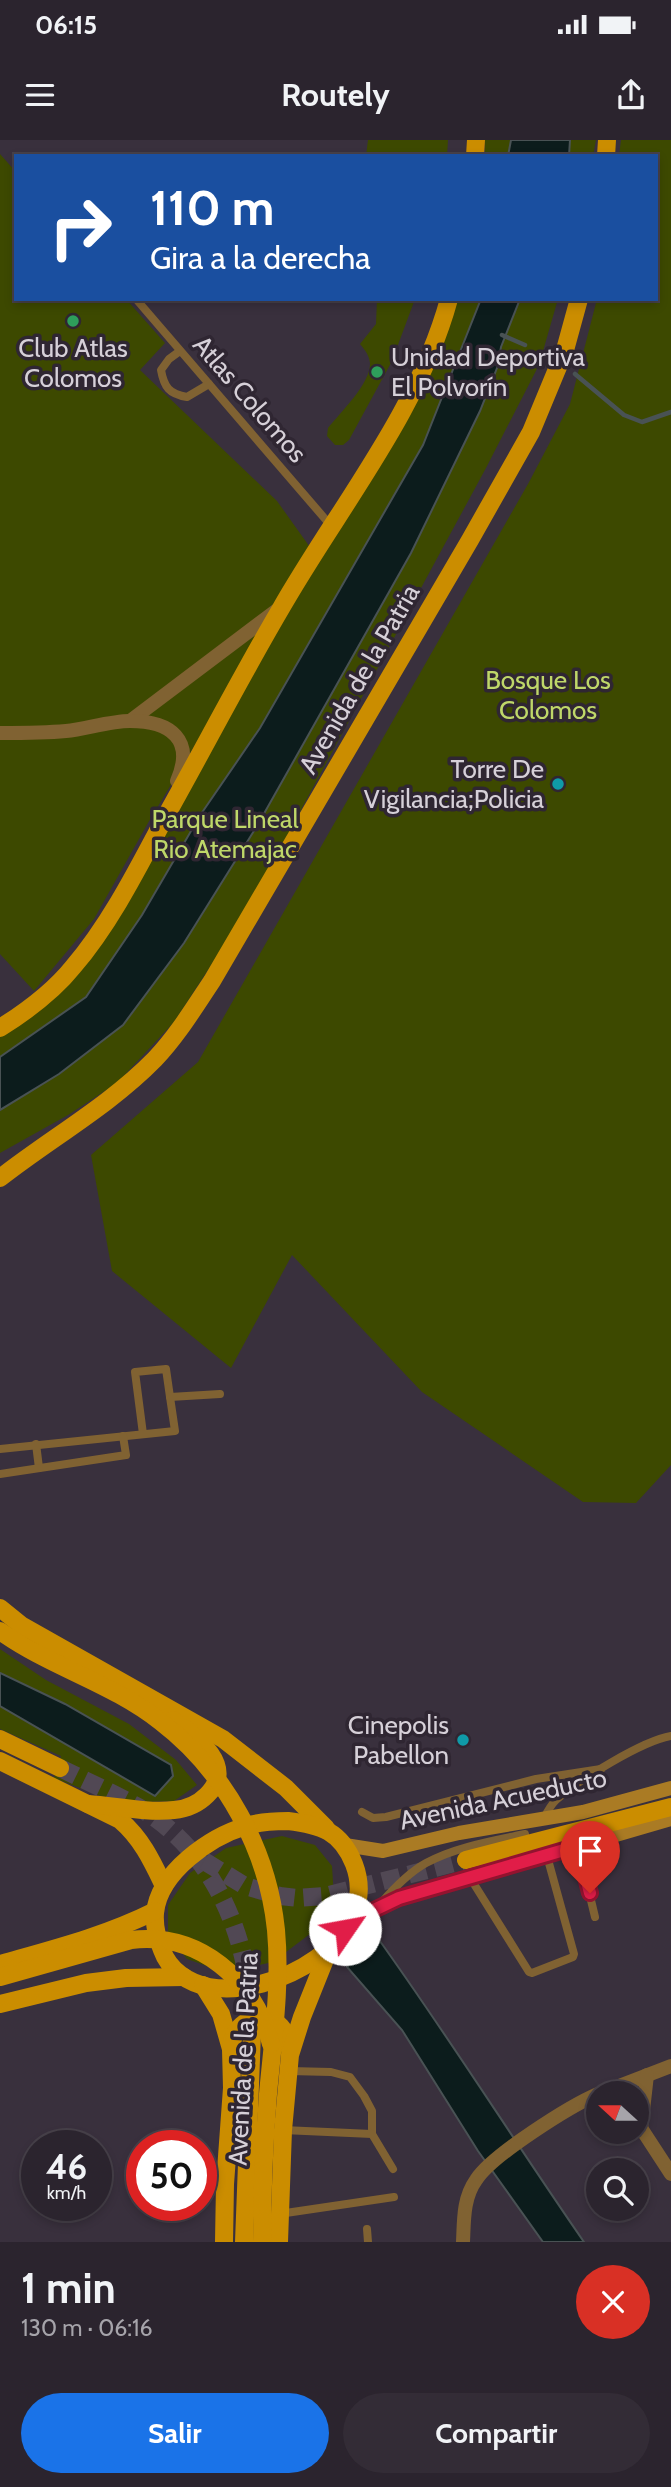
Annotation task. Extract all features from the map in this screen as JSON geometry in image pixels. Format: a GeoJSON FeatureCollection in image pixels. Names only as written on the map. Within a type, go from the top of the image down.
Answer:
{"type":"FeatureCollection","features":[{"type":"Feature","properties":{"kind":"main road"},"geometry":{"type":"LineString","coordinates":[[0,1028],[43,998],[73,968],[96,935],[143,858],[281,607],[406,403],[441,330],[448,301]]}},
{"type":"Feature","properties":{"kind":"main road","name":"Avenida de la Patria"},"geometry":{"type":"LineString","coordinates":[[0,1178],[126,1086],[156,1058],[182,1026],[212,981],[531,432],[565,350],[578,301]]}},
{"type":"Feature","properties":{"kind":"main road","name":"Avenida de la Patria"},"geometry":{"type":"LineString","coordinates":[[0,1162],[56,1127],[82,1118]]}},
{"type":"Feature","properties":{"kind":"main road"},"geometry":{"type":"LineString","coordinates":[[0,1608],[21,1625],[183,1715],[254,1761],[345,1845],[356,1872],[358,1891],[354,1910],[345,1929],[314,1961],[271,1982],[231,1989],[203,1986],[184,1977],[163,1955],[157,1937],[155,1911],[164,1886],[188,1858],[228,1832],[248,1825],[288,1821],[328,1830]]}},
{"type":"Feature","properties":{"kind":"main road","name":"Avenida de la Patria"},"geometry":{"type":"LineString","coordinates":[[0,1631],[22,1646],[120,1694],[182,1740],[223,1787],[246,1829],[266,1880],[272,1904],[277,1966],[284,2060],[279,2242]]}},
{"type":"Feature","properties":{"kind":"main road"},"geometry":{"type":"LineString","coordinates":[[88,1804],[155,1811],[176,1810],[192,1806],[204,1798],[216,1782],[219,1773],[208,1750],[134,1690]]}},
{"type":"Feature","properties":{"kind":"main road"},"geometry":{"type":"LineString","coordinates":[[0,1739],[61,1768]]}},
{"type":"Feature","properties":{"kind":"main road"},"geometry":{"type":"LineString","coordinates":[[0,1762],[120,1820],[135,1833],[146,1849],[164,1886]]}},
{"type":"Feature","properties":{"kind":"main road","name":"Avenida Acueducto"},"geometry":{"type":"LineString","coordinates":[[345,1845],[383,1851],[459,1833],[583,1812],[671,1788]]}},
{"type":"Feature","properties":{"kind":"main road"},"geometry":{"type":"LineString","coordinates":[[345,1929],[374,1910],[467,1868],[671,1807]]}},
{"type":"Feature","properties":{"kind":"main road"},"geometry":{"type":"LineString","coordinates":[[467,1868],[547,1856],[671,1819]]}},
{"type":"Feature","properties":{"kind":"main road"},"geometry":{"type":"LineString","coordinates":[[0,1964],[99,1936],[155,1911]]}},
{"type":"Feature","properties":{"kind":"main road"},"geometry":{"type":"LineString","coordinates":[[0,1977],[131,1940],[153,1939],[178,1943],[215,1959],[237,1978],[284,2060]]}},
{"type":"Feature","properties":{"kind":"main road","name":"Avenida de la Patria"},"geometry":{"type":"LineString","coordinates":[[262,2242],[265,2132],[284,2060],[330,1947]]}},
{"type":"Feature","properties":{"kind":"main road"},"geometry":{"type":"LineString","coordinates":[[0,2004],[86,1983],[126,1978],[184,1977]]}},
{"type":"Feature","properties":{"kind":"main road","name":"Avenida de la Patria"},"geometry":{"type":"LineString","coordinates":[[203,1986],[221,2014],[230,2049],[232,2088],[224,2242]]}},
{"type":"Feature","properties":{"kind":"main road"},"geometry":{"type":"LineString","coordinates":[[230,2049],[240,2027],[254,2018],[269,2019],[282,2027],[290,2040],[284,2060]]}},
{"type":"Feature","properties":{"kind":"main road","name":"Avenida de la Patria"},"geometry":{"type":"LineString","coordinates":[[244,2242],[251,2033]]}},
{"type":"Feature","properties":{"kind":"street"},"geometry":{"type":"LineString","coordinates":[[130,720],[281,607]]}},
{"type":"Feature","properties":{"kind":"street"},"geometry":{"type":"LineString","coordinates":[[0,733],[66,731],[130,720],[170,730],[180,739],[184,765],[143,858]]}},
{"type":"Feature","properties":{"kind":"street"},"geometry":{"type":"LineString","coordinates":[[632,2081],[671,2066]]}},
{"type":"Feature","properties":{"kind":"street"},"geometry":{"type":"LineString","coordinates":[[646,2081],[647,2075]]}},
{"type":"Feature","properties":{"kind":"street"},"geometry":{"type":"LineString","coordinates":[[463,2242],[464,2207],[476,2180],[501,2154],[586,2102]]}},
{"type":"Feature","properties":{"kind":"street"},"geometry":{"type":"LineString","coordinates":[[649,2142],[671,2174]]}},
{"type":"Feature","properties":{"kind":"lane","name":"Atlas Colomos"},"geometry":{"type":"LineString","coordinates":[[138,301],[332,527]]}},
{"type":"Feature","properties":{"kind":"lane"},"geometry":{"type":"LineString","coordinates":[[180,351],[169,359],[161,370],[163,385],[174,395],[187,397],[209,384]]}},
{"type":"Feature","properties":{"kind":"lane"},"geometry":{"type":"LineString","coordinates":[[0,1449],[175,1431],[166,1369],[135,1372],[143,1434]]}},
{"type":"Feature","properties":{"kind":"lane"},"geometry":{"type":"LineString","coordinates":[[170,1397],[220,1394]]}},
{"type":"Feature","properties":{"kind":"lane"},"geometry":{"type":"LineString","coordinates":[[0,1474],[126,1455],[123,1436]]}},
{"type":"Feature","properties":{"kind":"lane"},"geometry":{"type":"LineString","coordinates":[[36,1444],[39,1468]]}},
{"type":"Feature","properties":{"kind":"lane"},"geometry":{"type":"LineString","coordinates":[[543,1819],[554,1802],[601,1769],[671,1736]]}},
{"type":"Feature","properties":{"kind":"lane"},"geometry":{"type":"LineString","coordinates":[[362,1812],[373,1818],[386,1816],[536,1779],[601,1769]]}},
{"type":"Feature","properties":{"kind":"lane"},"geometry":{"type":"LineString","coordinates":[[374,1910],[400,1882],[425,1864],[483,1843],[525,1834]]}},
{"type":"Feature","properties":{"kind":"lane"},"geometry":{"type":"LineString","coordinates":[[578,1846],[596,1917]]}},
{"type":"Feature","properties":{"kind":"lane"},"geometry":{"type":"LineString","coordinates":[[467,1868],[532,1973],[573,1957],[574,1954],[547,1856]]}},
{"type":"Feature","properties":{"kind":"lane"},"geometry":{"type":"LineString","coordinates":[[284,2060],[349,2077],[365,2096],[372,2111],[372,2134],[393,2169]]}},
{"type":"Feature","properties":{"kind":"lane"},"geometry":{"type":"LineString","coordinates":[[284,2130],[372,2134]]}},
{"type":"Feature","properties":{"kind":"lane"},"geometry":{"type":"LineString","coordinates":[[279,2214],[394,2197]]}},
{"type":"Feature","properties":{"kind":"lane"},"geometry":{"type":"LineString","coordinates":[[368,2229],[369,2242]]}},
{"type":"Feature","properties":{"kind":"green space"},"geometry":{"type":"Polygon","coordinates":[[[368,140],[448,140],[447,154],[366,154],[368,140]]]}},
{"type":"Feature","properties":{"kind":"green space"},"geometry":{"type":"Polygon","coordinates":[[[485,140],[596,140],[593,154],[485,154],[485,140]]]}},
{"type":"Feature","properties":{"kind":"green space","name":"Bosque Los Colomos"},"geometry":{"type":"Polygon","coordinates":[[[621,140],[671,140],[671,1465],[636,1503],[583,1502],[422,1392],[292,1255],[231,1368],[112,1271],[91,1155],[198,1062],[528,484],[570,404],[596,301],[658,301],[658,154],[619,154],[621,140]]]}},
{"type":"Feature","properties":{"kind":"green space"},"geometry":{"type":"Polygon","coordinates":[[[0,154],[14,170],[14,301],[128,301],[165,343],[140,370],[277,501],[312,550],[148,823],[94,919],[34,991],[0,954],[0,154]]]}},
{"type":"Feature","properties":{"kind":"green space","name":"Unidad Deportiva El Polvorín"},"geometry":{"type":"Polygon","coordinates":[[[377,301],[414,301],[392,361],[349,440],[343,445],[335,445],[327,436],[328,428],[366,379],[370,363],[360,344],[376,324],[377,301]]]}},
{"type":"Feature","properties":{"kind":"green space","name":"Parque Lineal Rio Atemajac"},"geometry":{"type":"Polygon","coordinates":[[[456,301],[557,301],[539,365],[486,468],[245,913],[174,1022],[117,1083],[68,1115],[0,1153],[0,1033],[84,961],[456,301]]]}},
{"type":"Feature","properties":{"kind":"green space"},"geometry":{"type":"Polygon","coordinates":[[[0,1649],[46,1680],[129,1724],[176,1760],[197,1785],[174,1801],[141,1802],[101,1796],[54,1778],[61,1756],[0,1729],[0,1649]]]}},
{"type":"Feature","properties":{"kind":"green space"},"geometry":{"type":"Polygon","coordinates":[[[282,1836],[315,1845],[332,1866],[334,1899],[319,1927],[273,1962],[224,1972],[187,1959],[168,1935],[168,1905],[190,1873],[226,1848],[282,1836]]]}},
{"type":"Feature","properties":{"kind":"shaded area"},"geometry":{"type":"Polygon","coordinates":[[[511,140],[570,140],[569,154],[508,154],[511,140]]]}},
{"type":"Feature","properties":{"kind":"shaded area"},"geometry":{"type":"Polygon","coordinates":[[[480,301],[519,301],[480,411],[411,553],[257,826],[184,943],[123,1025],[59,1074],[0,1110],[0,1057],[86,997],[142,915],[201,814],[260,728],[423,445],[480,301]]]}},
{"type":"Feature","properties":{"kind":"shaded area"},"geometry":{"type":"Polygon","coordinates":[[[0,1673],[65,1704],[171,1765],[173,1776],[155,1796],[0,1706],[0,1673]]]}},
{"type":"Feature","properties":{"kind":"shaded area"},"geometry":{"type":"Polygon","coordinates":[[[377,1937],[584,2242],[543,2242],[478,2151],[402,2030],[347,1967],[366,1942],[377,1937]]]}},
{"type":"Feature","properties":{"kind":"waterway"},"geometry":{"type":"LineString","coordinates":[[502,335],[525,345]]}},
{"type":"Feature","properties":{"kind":"waterway"},"geometry":{"type":"LineString","coordinates":[[575,374],[624,415],[642,422],[671,412]]}},
{"type":"Feature","properties":{"kind":"tunnel"},"geometry":{"type":"LineString","coordinates":[[60,1768],[138,1807],[184,1843],[202,1865],[230,1915],[246,1971],[250,2000]]}},
{"type":"Feature","properties":{"kind":"tunnel"},"geometry":{"type":"LineString","coordinates":[[204,1861],[245,1886],[298,1898],[325,1896],[466,1860]]}},
{"type":"Feature","properties":{"kind":"place","name":"Club Atlas Colomos"},"geometry":{"type":"Point","coordinates":[73,321]}},
{"type":"Feature","properties":{"kind":"place","name":"Unidad Deportiva El Polvorín"},"geometry":{"type":"Point","coordinates":[377,372]}},
{"type":"Feature","properties":{"kind":"place","name":"Torre De Vigilancia;Policia"},"geometry":{"type":"Point","coordinates":[558,784]}},
{"type":"Feature","properties":{"kind":"place","name":"Cinepolis Pabellon"},"geometry":{"type":"Point","coordinates":[463,1740]}},
{"type":"Feature","properties":{"kind":"route"},"geometry":{"type":"LineString","coordinates":[[345,1929],[399,1898],[578,1846],[590,1893]]}}]}
